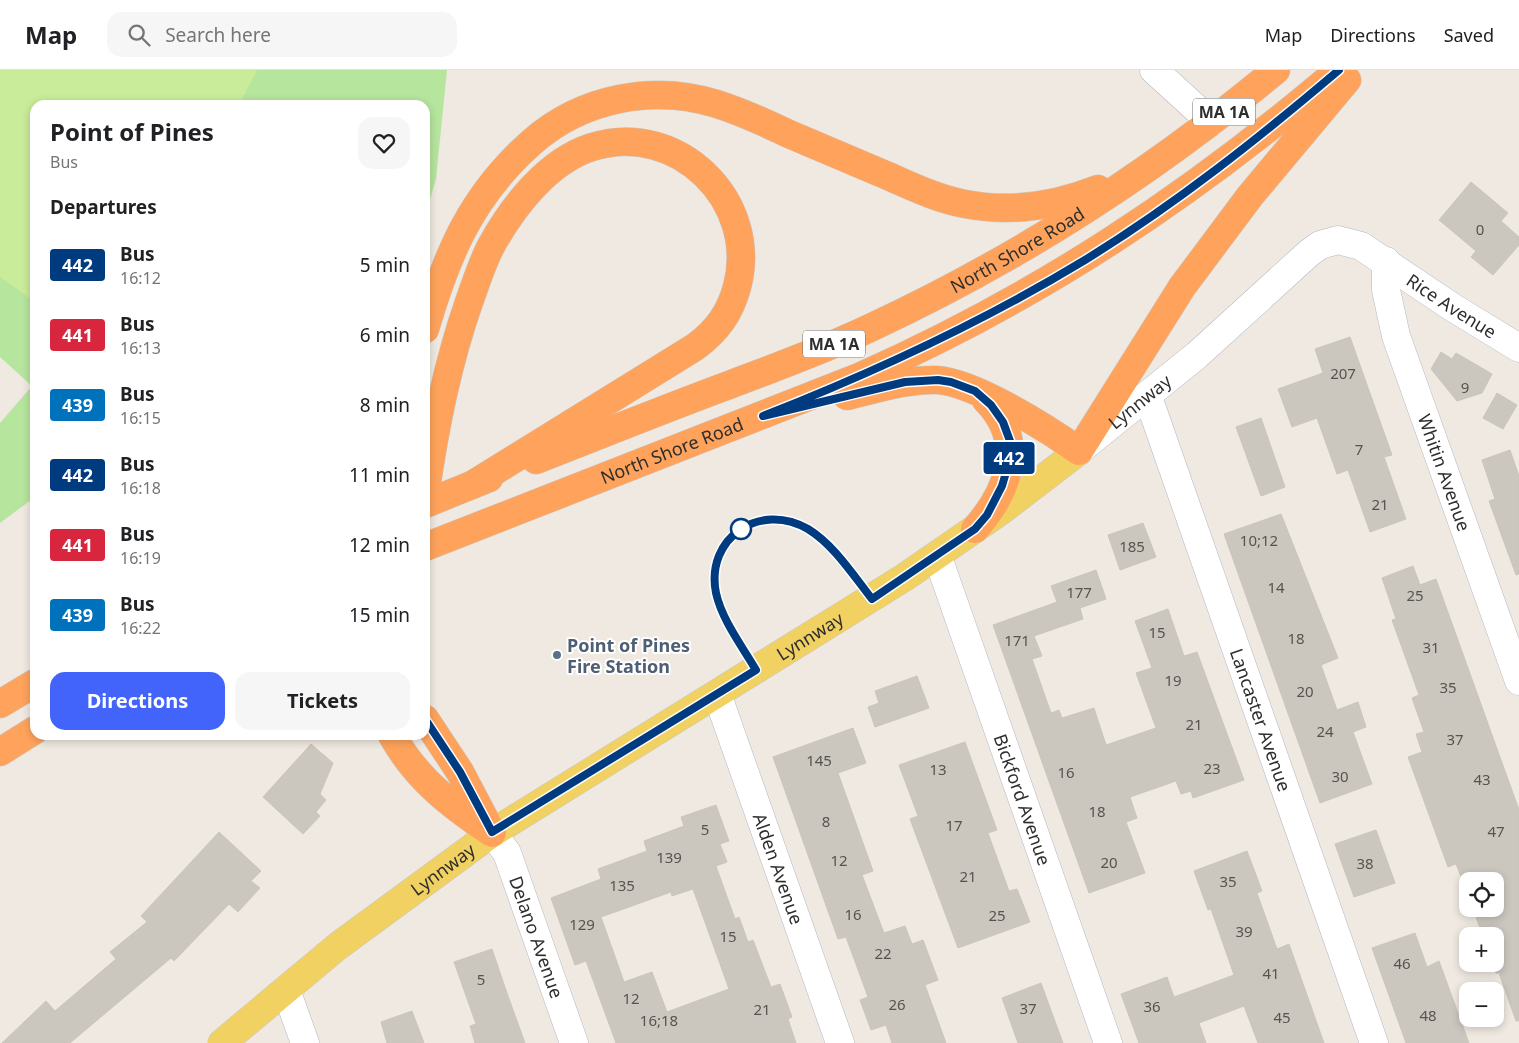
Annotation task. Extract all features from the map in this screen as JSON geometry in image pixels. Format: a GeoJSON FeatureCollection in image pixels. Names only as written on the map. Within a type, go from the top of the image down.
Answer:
{"type":"FeatureCollection","features":[{"type":"Feature","properties":{"kind":"highway","name":"North Shore Road"},"geometry":{"type":"LineString","coordinates":[[430,502],[774,368],[878,325],[1001,261],[1094,205],[1171,152],[1276,70]]}},
{"type":"Feature","properties":{"kind":"highway","name":"North Shore Road"},"geometry":{"type":"LineString","coordinates":[[430,545],[763,416],[909,355],[1000,309],[1080,263],[1214,171],[1339,70]]}},
{"type":"Feature","properties":{"kind":"highway"},"geometry":{"type":"LineString","coordinates":[[763,416],[905,382],[951,382],[975,391],[1045,428],[1079,451],[1155,328],[1188,279],[1250,196],[1356,70]]}},
{"type":"Feature","properties":{"kind":"highway"},"geometry":{"type":"LineString","coordinates":[[430,314],[456,241],[474,207],[497,176],[551,126],[580,111],[612,100],[661,94],[717,104],[936,196],[965,204],[998,208],[1046,204],[1082,195],[1118,180],[1171,152]]}},
{"type":"Feature","properties":{"kind":"highway"},"geometry":{"type":"LineString","coordinates":[[430,466],[438,416],[462,323],[491,247],[518,207],[536,185],[557,166],[592,147],[617,143],[643,144],[669,151],[692,163],[710,179],[725,199],[738,226],[741,239],[742,260],[739,282],[732,303],[722,322],[695,347],[472,485]]}},
{"type":"Feature","properties":{"kind":"highway"},"geometry":{"type":"LineString","coordinates":[[975,391],[991,405],[1003,422],[1010,451],[1006,473],[996,501],[975,529]]}},
{"type":"Feature","properties":{"kind":"highway"},"geometry":{"type":"LineString","coordinates":[[0,704],[30,686]]}},
{"type":"Feature","properties":{"kind":"highway"},"geometry":{"type":"LineString","coordinates":[[430,727],[460,772],[492,832]]}},
{"type":"Feature","properties":{"kind":"highway"},"geometry":{"type":"LineString","coordinates":[[0,752],[30,733]]}},
{"type":"Feature","properties":{"kind":"highway"},"geometry":{"type":"LineString","coordinates":[[395,740],[407,759],[435,792],[492,832]]}},
{"type":"Feature","properties":{"kind":"main road","name":"Lynnway"},"geometry":{"type":"LineString","coordinates":[[222,1043],[338,946],[492,832],[848,614],[975,529],[1079,451]]}},
{"type":"Feature","properties":{"kind":"street"},"geometry":{"type":"LineString","coordinates":[[1154,70],[1211,122]]}},
{"type":"Feature","properties":{"kind":"street","name":"Lynnway"},"geometry":{"type":"LineString","coordinates":[[1079,451],[1148,397],[1197,355],[1298,262],[1320,245],[1338,240],[1349,241],[1386,261]]}},
{"type":"Feature","properties":{"kind":"street","name":"Rice Avenue"},"geometry":{"type":"LineString","coordinates":[[1386,261],[1452,307],[1519,348]]}},
{"type":"Feature","properties":{"kind":"street","name":"Whitin Avenue"},"geometry":{"type":"LineString","coordinates":[[1386,261],[1386,290],[1396,336],[1519,681]]}},
{"type":"Feature","properties":{"kind":"street","name":"Lancaster Avenue"},"geometry":{"type":"LineString","coordinates":[[1148,397],[1374,1043]]}},
{"type":"Feature","properties":{"kind":"street","name":"Bickford Avenue"},"geometry":{"type":"LineString","coordinates":[[937,555],[1108,1043]]}},
{"type":"Feature","properties":{"kind":"street","name":"Alden Avenue"},"geometry":{"type":"LineString","coordinates":[[717,694],[840,1043]]}},
{"type":"Feature","properties":{"kind":"street","name":"Delano Avenue"},"geometry":{"type":"LineString","coordinates":[[492,832],[507,853],[574,1043]]}},
{"type":"Feature","properties":{"kind":"street"},"geometry":{"type":"LineString","coordinates":[[286,990],[305,1043]]}},
{"type":"Feature","properties":{"kind":"green space"},"geometry":{"type":"Polygon","coordinates":[[[0,70],[447,70],[436,179],[430,199],[430,100],[30,100],[30,384],[0,357],[0,70]]]}},
{"type":"Feature","properties":{"kind":"green space"},"geometry":{"type":"Polygon","coordinates":[[[0,70],[257,70],[242,100],[30,100],[30,298],[0,277],[0,70]]]}},
{"type":"Feature","properties":{"kind":"green space"},"geometry":{"type":"Polygon","coordinates":[[[30,388],[30,501],[0,523],[0,423],[30,388]]]}},
{"type":"Feature","properties":{"kind":"building"},"geometry":{"type":"Polygon","coordinates":[[[1471,182],[1508,213],[1501,221],[1519,237],[1519,245],[1493,275],[1471,257],[1476,251],[1439,220],[1471,182]]]}},
{"type":"Feature","properties":{"kind":"building"},"geometry":{"type":"Polygon","coordinates":[[[1350,337],[1392,455],[1384,457],[1406,519],[1370,532],[1348,470],[1337,474],[1317,418],[1292,427],[1278,389],[1323,373],[1315,349],[1350,337]]]}},
{"type":"Feature","properties":{"kind":"building"},"geometry":{"type":"Polygon","coordinates":[[[1441,352],[1452,359],[1456,353],[1492,374],[1482,393],[1457,401],[1431,369],[1441,352]]]}},
{"type":"Feature","properties":{"kind":"building"},"geometry":{"type":"Polygon","coordinates":[[[1497,393],[1517,405],[1503,429],[1483,418],[1497,393]]]}},
{"type":"Feature","properties":{"kind":"building"},"geometry":{"type":"Polygon","coordinates":[[[1261,418],[1285,487],[1261,496],[1236,427],[1261,418]]]}},
{"type":"Feature","properties":{"kind":"building"},"geometry":{"type":"Polygon","coordinates":[[[1510,450],[1519,476],[1519,574],[1516,575],[1489,501],[1495,499],[1482,460],[1510,450]]]}},
{"type":"Feature","properties":{"kind":"building"},"geometry":{"type":"Polygon","coordinates":[[[1281,514],[1338,658],[1321,665],[1337,710],[1358,702],[1366,727],[1353,732],[1372,784],[1320,803],[1224,534],[1281,514]]]}},
{"type":"Feature","properties":{"kind":"building"},"geometry":{"type":"Polygon","coordinates":[[[1143,523],[1156,557],[1120,570],[1108,535],[1143,523]]]}},
{"type":"Feature","properties":{"kind":"building"},"geometry":{"type":"Polygon","coordinates":[[[1413,566],[1420,585],[1436,579],[1519,810],[1519,1021],[1516,1021],[1504,987],[1504,982],[1502,982],[1499,973],[1496,972],[1504,972],[1504,927],[1480,927],[1476,917],[1504,917],[1504,872],[1459,872],[1456,864],[1448,867],[1408,757],[1422,752],[1416,734],[1424,732],[1412,698],[1419,695],[1392,620],[1396,619],[1382,578],[1413,566]]]}},
{"type":"Feature","properties":{"kind":"building"},"geometry":{"type":"Polygon","coordinates":[[[1096,570],[1106,599],[1080,608],[1083,619],[1034,636],[1042,656],[1032,659],[1051,713],[1059,710],[1062,718],[1094,708],[1106,745],[1156,728],[1136,673],[1152,668],[1135,621],[1168,609],[1184,656],[1197,652],[1244,780],[1193,798],[1191,791],[1181,794],[1176,781],[1130,797],[1137,818],[1126,822],[1145,873],[1089,893],[993,625],[1057,602],[1051,586],[1096,570]]]}},
{"type":"Feature","properties":{"kind":"building"},"geometry":{"type":"Polygon","coordinates":[[[917,676],[929,708],[875,727],[868,707],[879,703],[875,691],[917,676]]]}},
{"type":"Feature","properties":{"kind":"building"},"geometry":{"type":"Polygon","coordinates":[[[853,728],[866,763],[838,773],[873,871],[862,875],[884,933],[905,926],[912,944],[923,940],[938,980],[925,985],[946,1043],[892,1043],[886,1025],[871,1030],[860,1000],[868,997],[846,937],[838,939],[773,757],[853,728]]]}},
{"type":"Feature","properties":{"kind":"building"},"geometry":{"type":"Polygon","coordinates":[[[965,742],[997,830],[988,833],[1009,891],[1017,889],[1030,922],[958,948],[910,819],[918,816],[899,765],[965,742]]]}},
{"type":"Feature","properties":{"kind":"building"},"geometry":{"type":"Polygon","coordinates":[[[311,744],[333,763],[320,794],[326,800],[316,812],[320,816],[303,834],[263,797],[311,744]]]}},
{"type":"Feature","properties":{"kind":"building"},"geometry":{"type":"Polygon","coordinates":[[[716,805],[729,841],[720,844],[727,862],[716,866],[735,919],[739,917],[748,942],[753,940],[771,987],[780,984],[792,1017],[788,1019],[796,1043],[616,1043],[586,961],[575,965],[551,898],[601,879],[598,869],[647,851],[644,841],[684,826],[681,817],[716,805]],[[693,889],[672,896],[671,892],[601,917],[624,982],[652,972],[667,1012],[729,989],[693,889]]]}},
{"type":"Feature","properties":{"kind":"building"},"geometry":{"type":"Polygon","coordinates":[[[1376,830],[1395,883],[1354,897],[1335,844],[1376,830]]]}},
{"type":"Feature","properties":{"kind":"building"},"geometry":{"type":"Polygon","coordinates":[[[219,832],[261,871],[251,881],[260,888],[238,912],[229,904],[174,961],[171,958],[70,1043],[2,1043],[46,1001],[55,1011],[116,959],[110,952],[147,922],[141,916],[219,832]]]}},
{"type":"Feature","properties":{"kind":"building"},"geometry":{"type":"Polygon","coordinates":[[[1247,851],[1262,891],[1257,893],[1277,949],[1289,944],[1324,1043],[1258,1043],[1244,1006],[1199,1023],[1206,1043],[1139,1043],[1121,994],[1167,977],[1174,997],[1234,975],[1211,909],[1208,910],[1194,871],[1247,851]]]}},
{"type":"Feature","properties":{"kind":"building"},"geometry":{"type":"Polygon","coordinates":[[[1415,933],[1427,967],[1439,961],[1459,1016],[1459,1027],[1463,1027],[1469,1043],[1406,1043],[1372,948],[1415,933]]]}},
{"type":"Feature","properties":{"kind":"building"},"geometry":{"type":"Polygon","coordinates":[[[492,949],[525,1043],[475,1043],[470,1026],[476,1024],[454,962],[492,949]]]}},
{"type":"Feature","properties":{"kind":"building"},"geometry":{"type":"Polygon","coordinates":[[[1041,983],[1063,1043],[1018,1043],[1002,998],[1041,983]]]}},
{"type":"Feature","properties":{"kind":"building"},"geometry":{"type":"Polygon","coordinates":[[[412,1011],[424,1043],[387,1043],[381,1022],[412,1011]]]}},
{"type":"Feature","properties":{"kind":"bus line","name":"442"},"geometry":{"type":"LineString","coordinates":[[430,727],[460,772],[492,832],[756,670],[730,626],[716,593],[714,576],[716,564],[728,540],[737,531],[761,519],[774,518],[786,520],[810,530],[836,555],[872,599],[975,529],[996,501],[1006,473],[1010,451],[1007,431],[998,413],[975,391],[951,382],[938,380],[905,382],[763,416],[909,355],[1000,309],[1087,259],[1161,210],[1214,171],[1302,102],[1339,70]]}},
{"type":"Feature","properties":{"kind":"place","name":"Point of Pines Fire Station"},"geometry":{"type":"Point","coordinates":[557,655]}}]}
